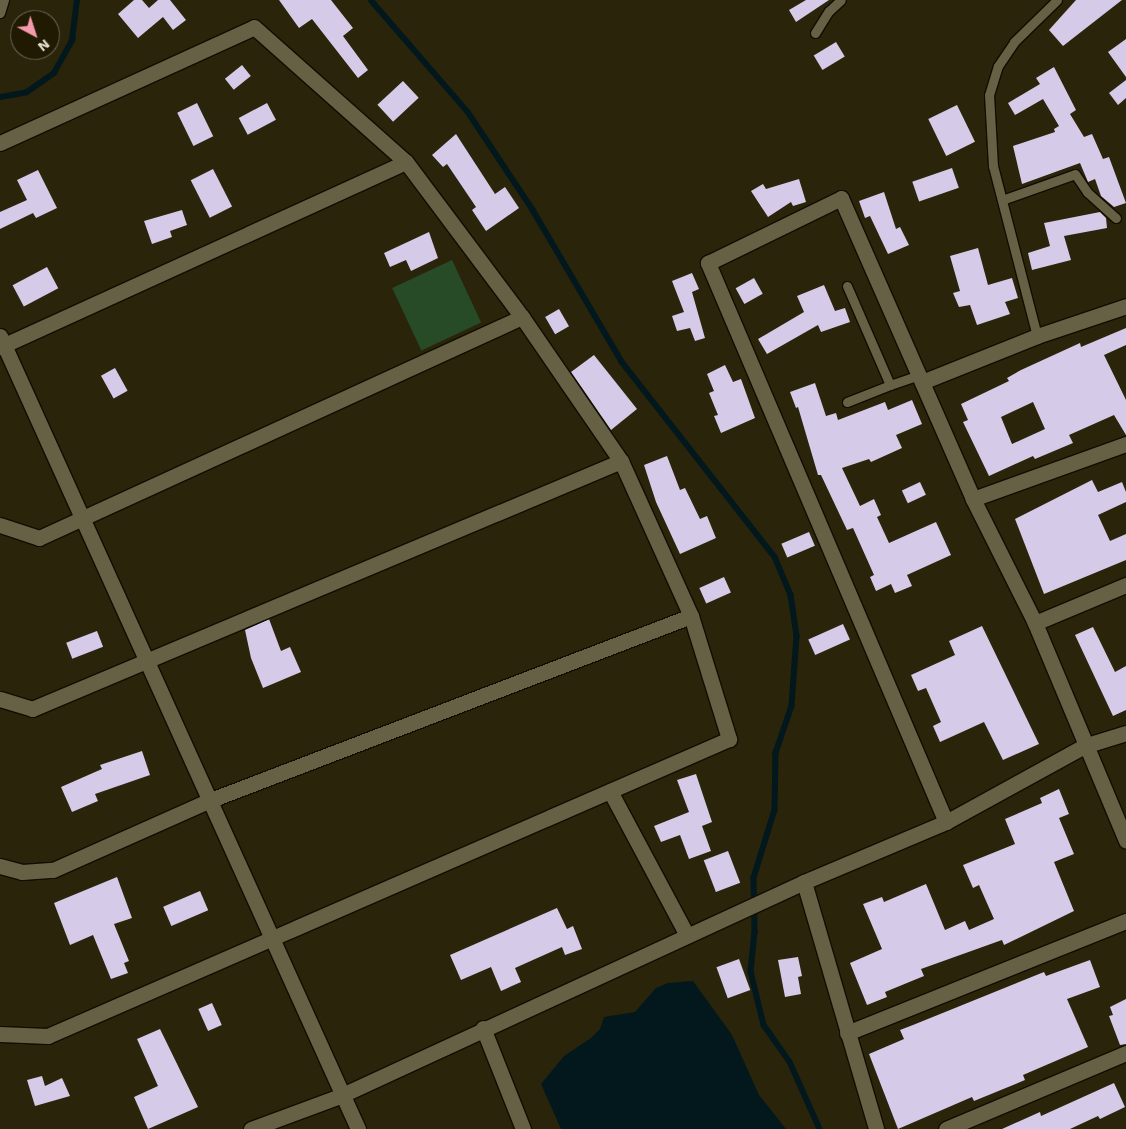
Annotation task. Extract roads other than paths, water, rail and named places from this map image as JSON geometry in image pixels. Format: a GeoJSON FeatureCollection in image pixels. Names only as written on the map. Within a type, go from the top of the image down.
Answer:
{"type":"FeatureCollection","features":[{"type":"Feature","properties":{"kind":"street"},"geometry":{"type":"LineString","coordinates":[[0,143],[254,27],[406,162],[522,317],[621,461],[691,616],[729,739],[48,1036],[0,1034]]}},
{"type":"Feature","properties":{"kind":"street"},"geometry":{"type":"LineString","coordinates":[[358,1129],[340,1096],[273,939],[208,801],[147,658],[1,343],[406,162]]}},
{"type":"Feature","properties":{"kind":"street"},"geometry":{"type":"LineString","coordinates":[[946,822],[708,263],[841,198],[973,498],[1035,623],[1084,746],[1126,841]]}},
{"type":"Feature","properties":{"kind":"street"},"geometry":{"type":"LineString","coordinates":[[920,379],[1126,306]]}},
{"type":"Feature","properties":{"kind":"street"},"geometry":{"type":"LineString","coordinates":[[0,525],[39,538],[522,317]]}},
{"type":"Feature","properties":{"kind":"street"},"geometry":{"type":"LineString","coordinates":[[973,498],[1126,444]]}},
{"type":"Feature","properties":{"kind":"street"},"geometry":{"type":"LineString","coordinates":[[0,698],[32,709],[147,658],[621,461]]}},
{"type":"Feature","properties":{"kind":"street"},"geometry":{"type":"LineString","coordinates":[[1035,623],[1126,585]]}},
{"type":"Feature","properties":{"kind":"street"},"geometry":{"type":"LineString","coordinates":[[0,866],[22,872],[53,870],[208,801],[691,616]]}},
{"type":"Feature","properties":{"kind":"street"},"geometry":{"type":"LineString","coordinates":[[251,1129],[340,1096],[483,1028],[804,882],[946,822],[1084,746],[1126,733]]}},
{"type":"Feature","properties":{"kind":"street"},"geometry":{"type":"LineString","coordinates":[[610,791],[687,935]]}},
{"type":"Feature","properties":{"kind":"street"},"geometry":{"type":"LineString","coordinates":[[804,882],[876,1129]]}},
{"type":"Feature","properties":{"kind":"street"},"geometry":{"type":"LineString","coordinates":[[847,1033],[1126,921]]}},
{"type":"Feature","properties":{"kind":"street"},"geometry":{"type":"LineString","coordinates":[[483,1028],[523,1129]]}},
{"type":"Feature","properties":{"kind":"street"},"geometry":{"type":"LineString","coordinates":[[946,1129],[1126,1052]]}},
{"type":"Feature","properties":{"kind":"lane"},"geometry":{"type":"LineString","coordinates":[[0,13],[4,0]]}},
{"type":"Feature","properties":{"kind":"lane"},"geometry":{"type":"LineString","coordinates":[[816,33],[828,10],[841,0]]}},
{"type":"Feature","properties":{"kind":"lane"},"geometry":{"type":"LineString","coordinates":[[1037,336],[993,166],[989,95],[998,66],[1014,42],[1057,0]]}},
{"type":"Feature","properties":{"kind":"lane"},"geometry":{"type":"LineString","coordinates":[[1002,200],[1076,174],[1087,192],[1116,218]]}},
{"type":"Feature","properties":{"kind":"lane"},"geometry":{"type":"LineString","coordinates":[[848,286],[890,384]]}},
{"type":"Feature","properties":{"kind":"lane"},"geometry":{"type":"LineString","coordinates":[[847,402],[890,384],[920,379]]}},
{"type":"Feature","properties":{"kind":"water"},"geometry":{"type":"Polygon","coordinates":[[[693,981],[732,1035],[759,1095],[786,1129],[561,1129],[541,1084],[564,1056],[591,1038],[600,1029],[604,1017],[635,1012],[656,988],[668,983],[693,981]]]}},
{"type":"Feature","properties":{"kind":"waterway"},"geometry":{"type":"LineString","coordinates":[[0,97],[27,92],[54,73],[72,40],[77,0]]}},
{"type":"Feature","properties":{"kind":"waterway"},"geometry":{"type":"LineString","coordinates":[[371,0],[468,112],[533,210],[622,362],[775,557],[791,595],[797,636],[792,706],[776,753],[775,810],[754,878],[755,932],[751,972],[764,1025],[790,1062],[820,1129]]}}]}
